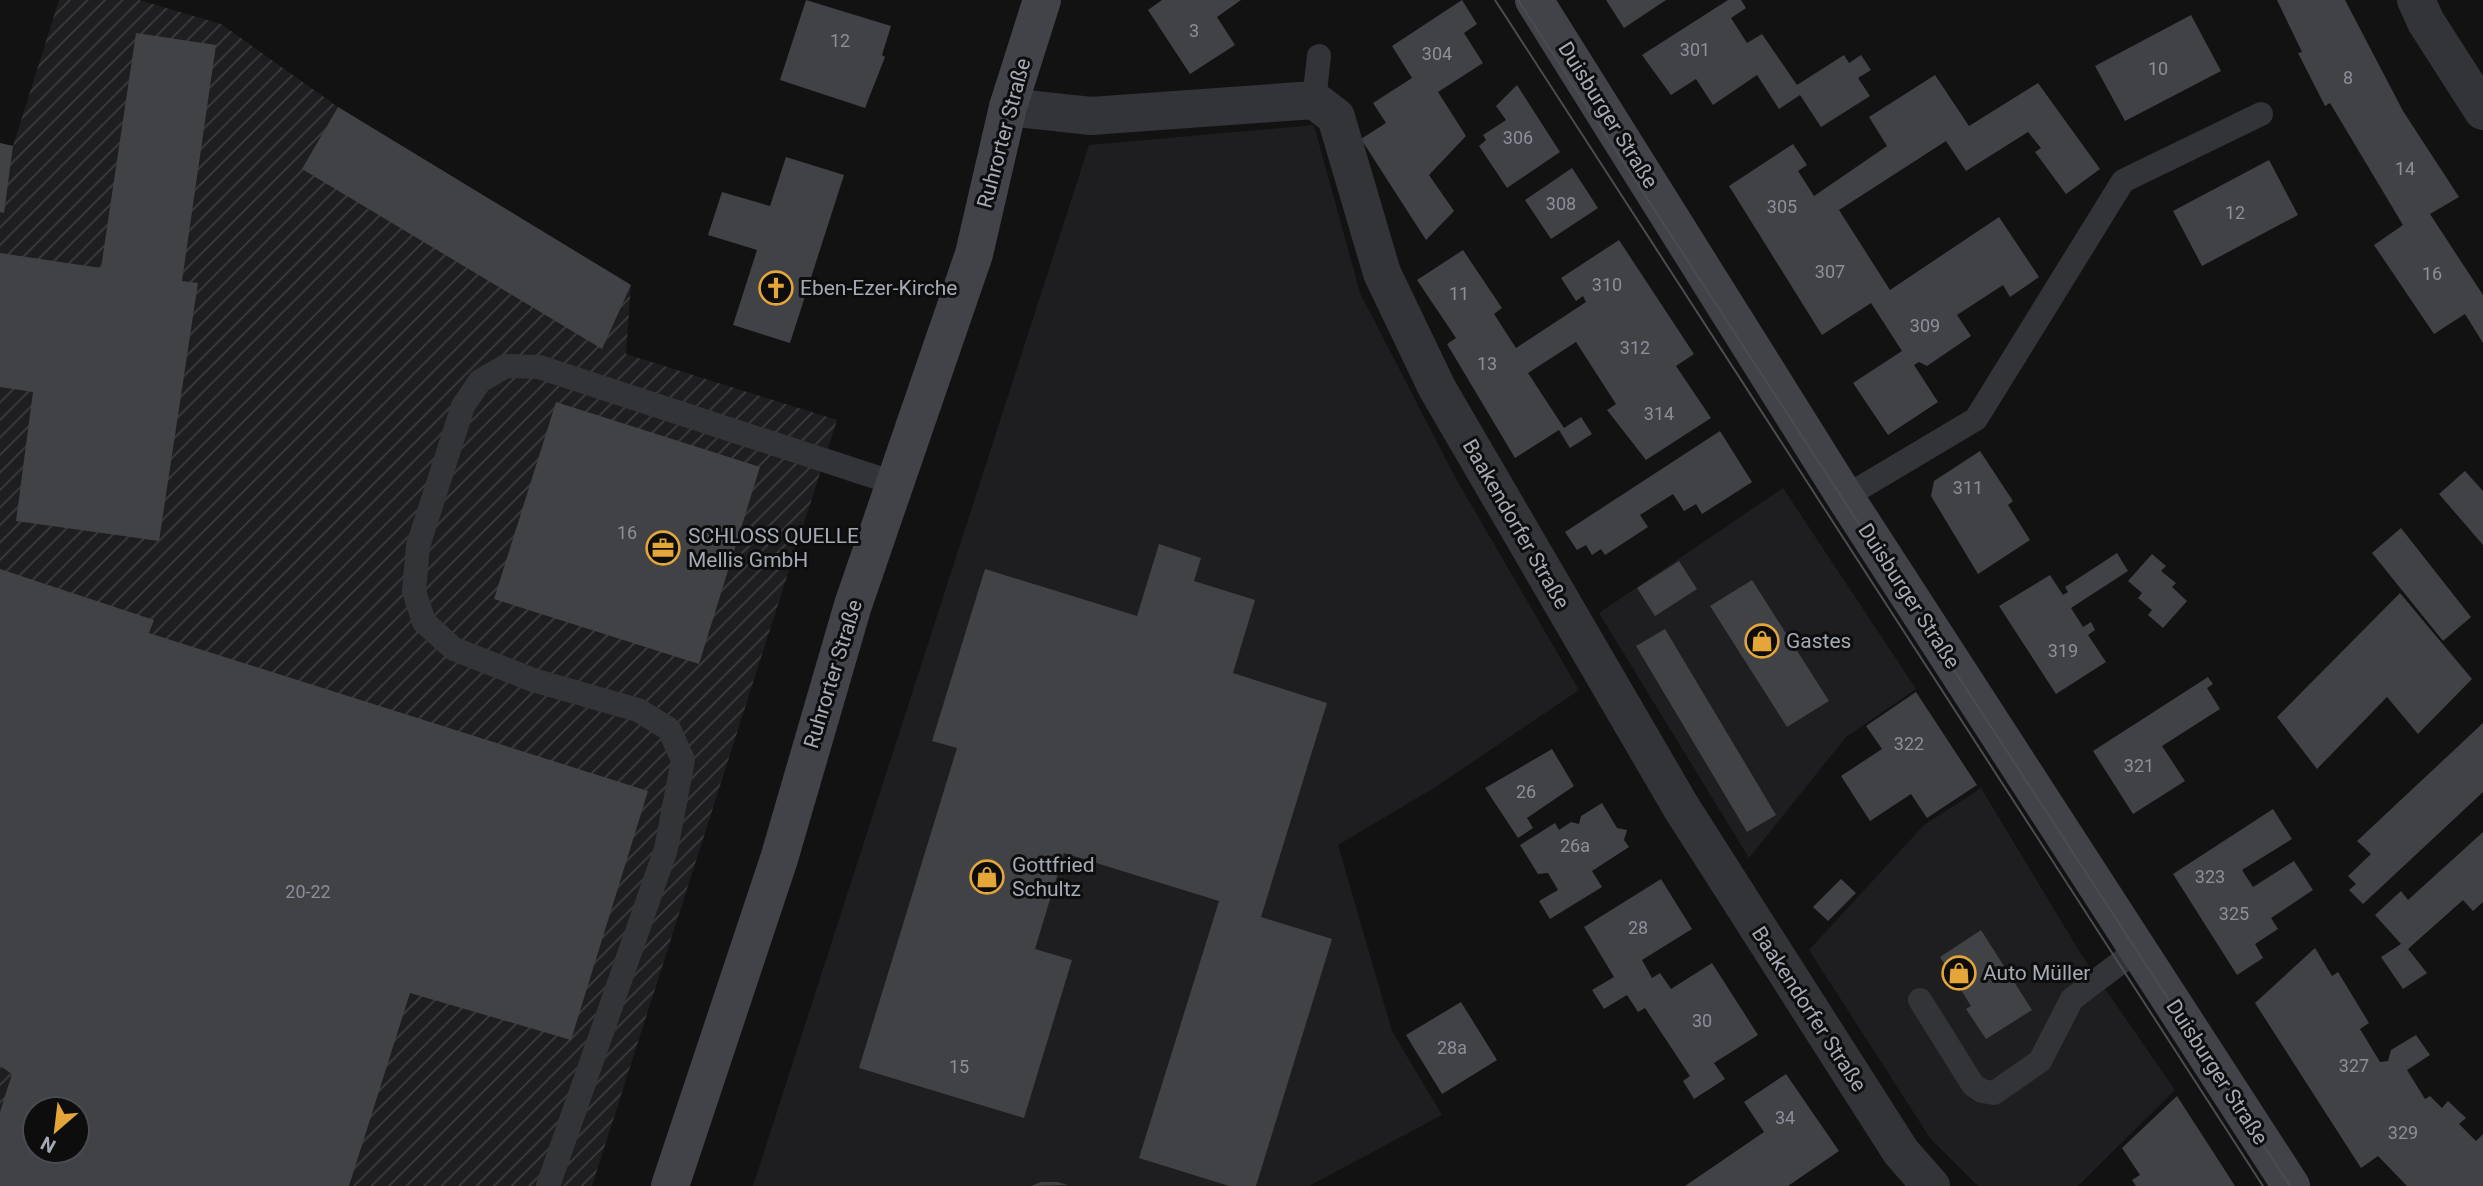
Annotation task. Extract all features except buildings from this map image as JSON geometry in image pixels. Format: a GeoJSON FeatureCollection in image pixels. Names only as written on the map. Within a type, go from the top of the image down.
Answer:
{"type":"FeatureCollection","features":[{"type":"Feature","properties":{"kind":"main road","name":"Ruhrorter Straße"},"geometry":{"type":"LineString","coordinates":[[670,1186],[779,859],[853,605],[974,254],[1008,107],[1042,0]]}},
{"type":"Feature","properties":{"kind":"main road","name":"Duisburger Straße"},"geometry":{"type":"LineString","coordinates":[[1534,0],[1846,497],[2291,1186]]}},
{"type":"Feature","properties":{"kind":"street"},"geometry":{"type":"LineString","coordinates":[[2416,0],[2426,22],[2483,111]]}},
{"type":"Feature","properties":{"kind":"street"},"geometry":{"type":"LineString","coordinates":[[1008,107],[1091,116],[1314,100]]}},
{"type":"Feature","properties":{"kind":"street","name":"Baakendorfer Straße"},"geometry":{"type":"LineString","coordinates":[[1314,100],[1336,117],[1382,273],[1437,388],[1681,807],[1901,1152],[1931,1186]]}},
{"type":"Feature","properties":{"kind":"lane"},"geometry":{"type":"LineString","coordinates":[[1314,100],[1319,56]]}},
{"type":"Feature","properties":{"kind":"lane"},"geometry":{"type":"LineString","coordinates":[[1846,497],[1976,419],[2123,181],[2261,114]]}},
{"type":"Feature","properties":{"kind":"lane"},"geometry":{"type":"LineString","coordinates":[[548,1186],[666,849],[683,760],[669,729],[638,710],[534,680],[454,649],[424,622],[414,591],[418,546],[463,406],[480,382],[506,366],[539,368],[894,483]]}},
{"type":"Feature","properties":{"kind":"lane"},"geometry":{"type":"LineString","coordinates":[[1920,1000],[1973,1085],[1982,1091],[1994,1093],[2040,1061],[2072,999],[2137,950]]}},
{"type":"Feature","properties":{"kind":"shaded area"},"geometry":{"type":"Polygon","coordinates":[[[59,0],[139,0],[221,24],[338,107],[631,285],[626,354],[837,420],[592,1186],[0,1186],[0,143],[13,146],[59,0]]]}},
{"type":"Feature","properties":{"kind":"shaded area"},"geometry":{"type":"Polygon","coordinates":[[[1314,125],[1360,293],[1455,477],[1579,690],[1434,788],[1338,845],[1392,1031],[1442,1115],[1309,1186],[753,1186],[1089,145],[1314,125]]]}},
{"type":"Feature","properties":{"kind":"shaded area"},"geometry":{"type":"Polygon","coordinates":[[[1783,488],[1916,689],[1846,737],[1749,858],[1599,613],[1783,488]]]}},
{"type":"Feature","properties":{"kind":"shaded area","name":"Auto Müller"},"geometry":{"type":"Polygon","coordinates":[[[1981,788],[2081,954],[2175,1090],[2078,1186],[1978,1186],[1930,1138],[1809,950],[1924,825],[1981,788]]]}},
{"type":"Feature","properties":{"kind":"tram line"},"geometry":{"type":"LineString","coordinates":[[1495,0],[2263,1186]]}},
{"type":"Feature","properties":{"kind":"tram line"},"geometry":{"type":"LineString","coordinates":[[1518,0],[2290,1186]]}},
{"type":"Feature","properties":{"kind":"place","name":"Eben-Ezer-Kirche"},"geometry":{"type":"Point","coordinates":[776,288]}},
{"type":"Feature","properties":{"kind":"place","name":"SCHLOSS QUELLE Mellis GmbH"},"geometry":{"type":"Point","coordinates":[663,548]}},
{"type":"Feature","properties":{"kind":"place","name":"Gastes"},"geometry":{"type":"Point","coordinates":[1762,641]}},
{"type":"Feature","properties":{"kind":"place","name":"Gottfried Schultz"},"geometry":{"type":"Point","coordinates":[987,877]}},
{"type":"Feature","properties":{"kind":"place","name":"Auto Müller"},"geometry":{"type":"Point","coordinates":[1959,973]}}]}
